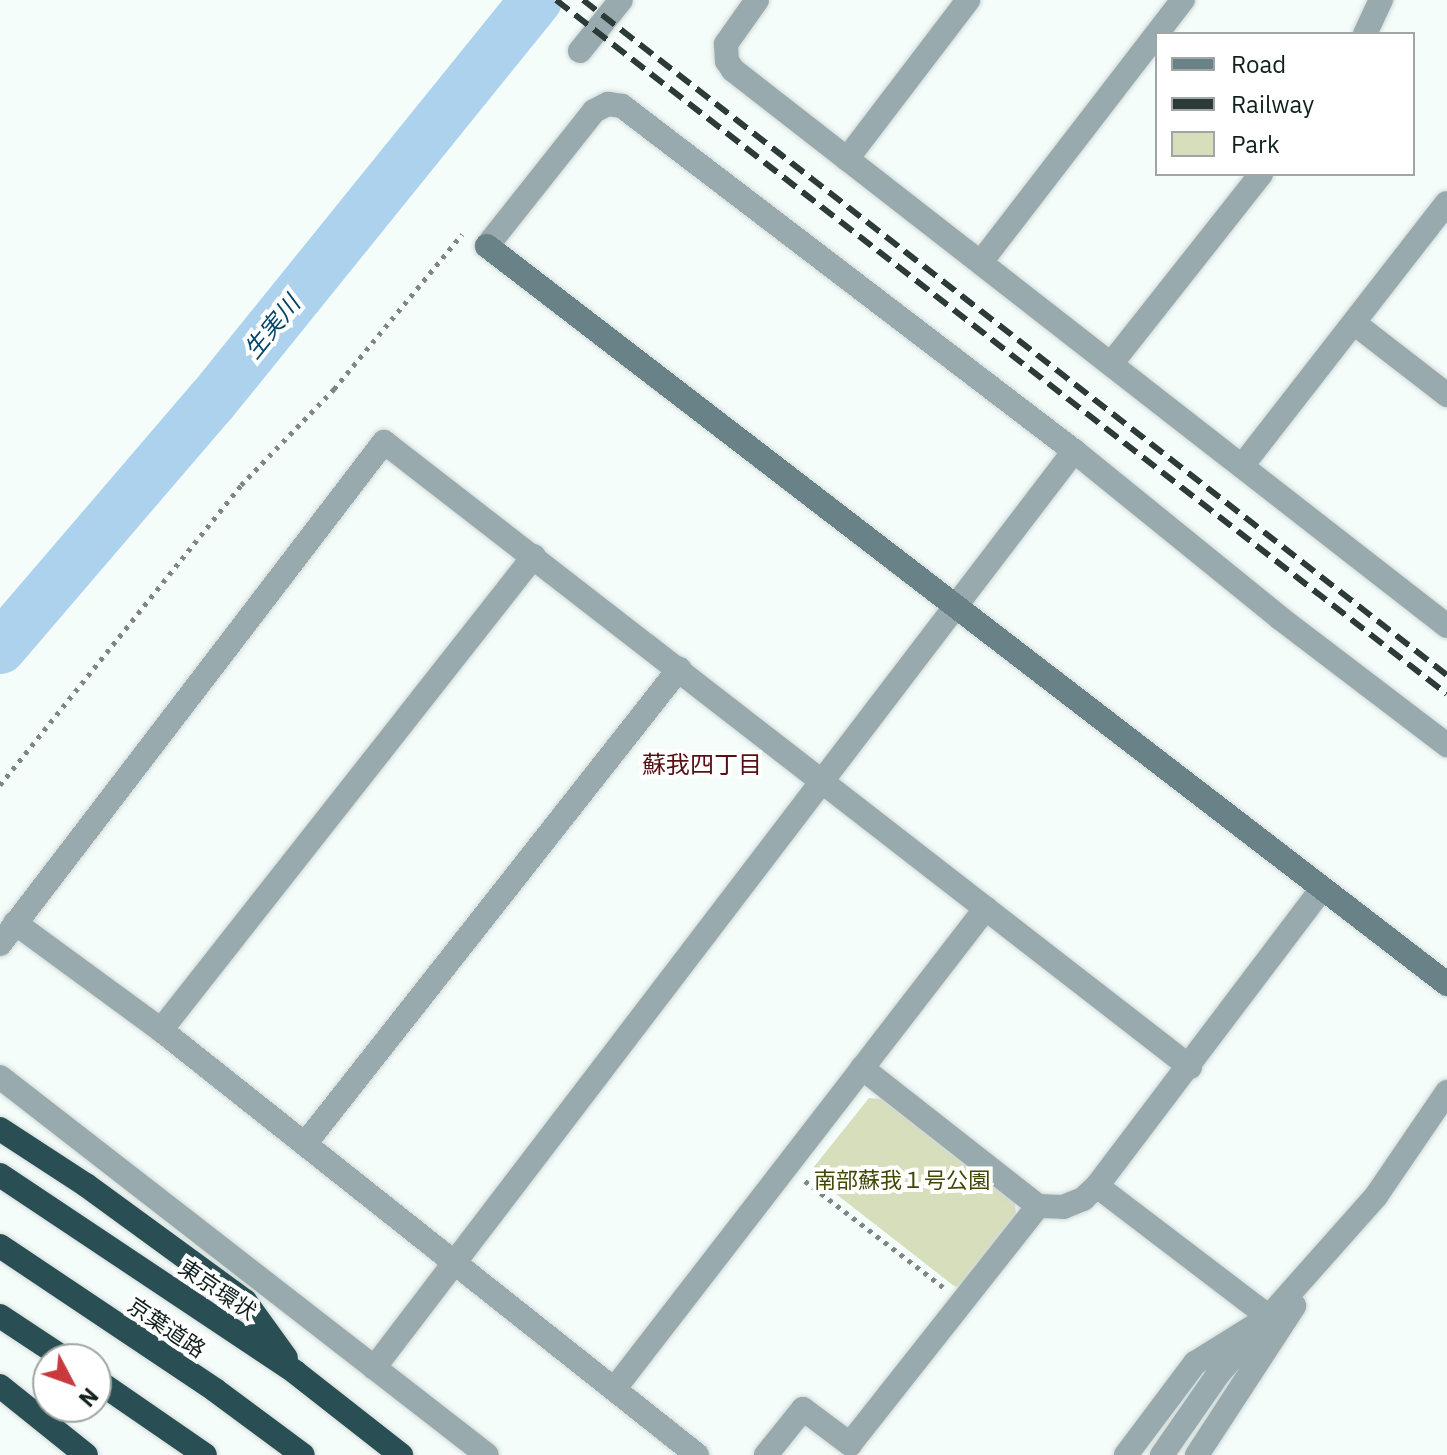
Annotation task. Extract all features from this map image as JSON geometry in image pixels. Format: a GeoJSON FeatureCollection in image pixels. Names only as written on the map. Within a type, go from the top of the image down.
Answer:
{"type":"FeatureCollection","features":[{"type":"Feature","properties":{"kind":"highway"},"geometry":{"type":"LineString","coordinates":[[0,1129],[86,1185],[245,1301],[295,1372]]}},
{"type":"Feature","properties":{"kind":"highway","name":"東京環状"},"geometry":{"type":"LineString","coordinates":[[0,1175],[295,1372],[401,1455]]}},
{"type":"Feature","properties":{"kind":"highway","name":"京葉道路"},"geometry":{"type":"LineString","coordinates":[[0,1246],[215,1390],[303,1455]]}},
{"type":"Feature","properties":{"kind":"highway"},"geometry":{"type":"LineString","coordinates":[[0,1316],[41,1343]]}},
{"type":"Feature","properties":{"kind":"highway"},"geometry":{"type":"LineString","coordinates":[[0,1386],[86,1455]]}},
{"type":"Feature","properties":{"kind":"highway"},"geometry":{"type":"LineString","coordinates":[[112,1391],[205,1455]]}},
{"type":"Feature","properties":{"kind":"street"},"geometry":{"type":"LineString","coordinates":[[580,51],[621,0]]}},
{"type":"Feature","properties":{"kind":"street"},"geometry":{"type":"LineString","coordinates":[[757,0],[726,44],[727,61],[847,159],[1447,626]]}},
{"type":"Feature","properties":{"kind":"street"},"geometry":{"type":"LineString","coordinates":[[847,159],[968,0]]}},
{"type":"Feature","properties":{"kind":"street"},"geometry":{"type":"LineString","coordinates":[[1158,32],[1183,0]]}},
{"type":"Feature","properties":{"kind":"street"},"geometry":{"type":"LineString","coordinates":[[1366,32],[1381,0]]}},
{"type":"Feature","properties":{"kind":"street"},"geometry":{"type":"LineString","coordinates":[[981,262],[1155,36]]}},
{"type":"Feature","properties":{"kind":"street"},"geometry":{"type":"LineString","coordinates":[[1447,745],[1280,618],[1074,451],[622,106],[608,104],[594,111],[487,246],[1447,984]]}},
{"type":"Feature","properties":{"kind":"street"},"geometry":{"type":"LineString","coordinates":[[1111,364],[1259,176]]}},
{"type":"Feature","properties":{"kind":"street"},"geometry":{"type":"LineString","coordinates":[[1242,466],[1447,203]]}},
{"type":"Feature","properties":{"kind":"street"},"geometry":{"type":"LineString","coordinates":[[1354,323],[1447,395]]}},
{"type":"Feature","properties":{"kind":"street"},"geometry":{"type":"LineString","coordinates":[[0,944],[384,442],[1190,1067]]}},
{"type":"Feature","properties":{"kind":"street"},"geometry":{"type":"LineString","coordinates":[[374,1368],[1074,451]]}},
{"type":"Feature","properties":{"kind":"street"},"geometry":{"type":"LineString","coordinates":[[161,1030],[534,556]]}},
{"type":"Feature","properties":{"kind":"street"},"geometry":{"type":"LineString","coordinates":[[305,1144],[679,669]]}},
{"type":"Feature","properties":{"kind":"street"},"geometry":{"type":"LineString","coordinates":[[862,1068],[1038,1206],[1063,1207],[1083,1199],[1097,1186],[1322,889]]}},
{"type":"Feature","properties":{"kind":"street"},"geometry":{"type":"LineString","coordinates":[[616,1387],[986,908]]}},
{"type":"Feature","properties":{"kind":"street"},"geometry":{"type":"LineString","coordinates":[[15,923],[161,1030],[454,1263],[616,1387],[697,1455]]}},
{"type":"Feature","properties":{"kind":"street"},"geometry":{"type":"LineString","coordinates":[[0,1077],[487,1455]]}},
{"type":"Feature","properties":{"kind":"street"},"geometry":{"type":"LineString","coordinates":[[1162,1455],[1219,1373],[1376,1196],[1447,1092]]}},
{"type":"Feature","properties":{"kind":"street"},"geometry":{"type":"LineString","coordinates":[[1097,1186],[1269,1317]]}},
{"type":"Feature","properties":{"kind":"street"},"geometry":{"type":"LineString","coordinates":[[766,1455],[803,1409],[850,1444],[1038,1206]]}},
{"type":"Feature","properties":{"kind":"street"},"geometry":{"type":"LineString","coordinates":[[1199,1454],[1288,1316],[1318,1261]]}},
{"type":"Feature","properties":{"kind":"street"},"geometry":{"type":"LineString","coordinates":[[1126,1455],[1195,1363],[1269,1317]]}},
{"type":"Feature","properties":{"kind":"path"},"geometry":{"type":"LineString","coordinates":[[0,785],[241,485],[334,389],[471,223]]}},
{"type":"Feature","properties":{"kind":"path"},"geometry":{"type":"LineString","coordinates":[[786,1166],[963,1302]]}},
{"type":"Feature","properties":{"kind":"green space","name":"南部蘇我１号公園"},"geometry":{"type":"Polygon","coordinates":[[[869,1098],[883,1099],[1015,1203],[1016,1214],[960,1287],[954,1286],[813,1176],[813,1168],[869,1098]]]}},
{"type":"Feature","properties":{"kind":"waterway","name":"生実川"},"geometry":{"type":"LineString","coordinates":[[0,648],[212,401],[536,0]]}},
{"type":"Feature","properties":{"kind":"railway"},"geometry":{"type":"LineString","coordinates":[[556,0],[1447,694]]}},
{"type":"Feature","properties":{"kind":"railway"},"geometry":{"type":"LineString","coordinates":[[583,0],[1447,675]]}},
{"type":"Feature","properties":{"kind":"district","name":"蘇我四丁目"},"geometry":{"type":"Point","coordinates":[702,765]}}]}
